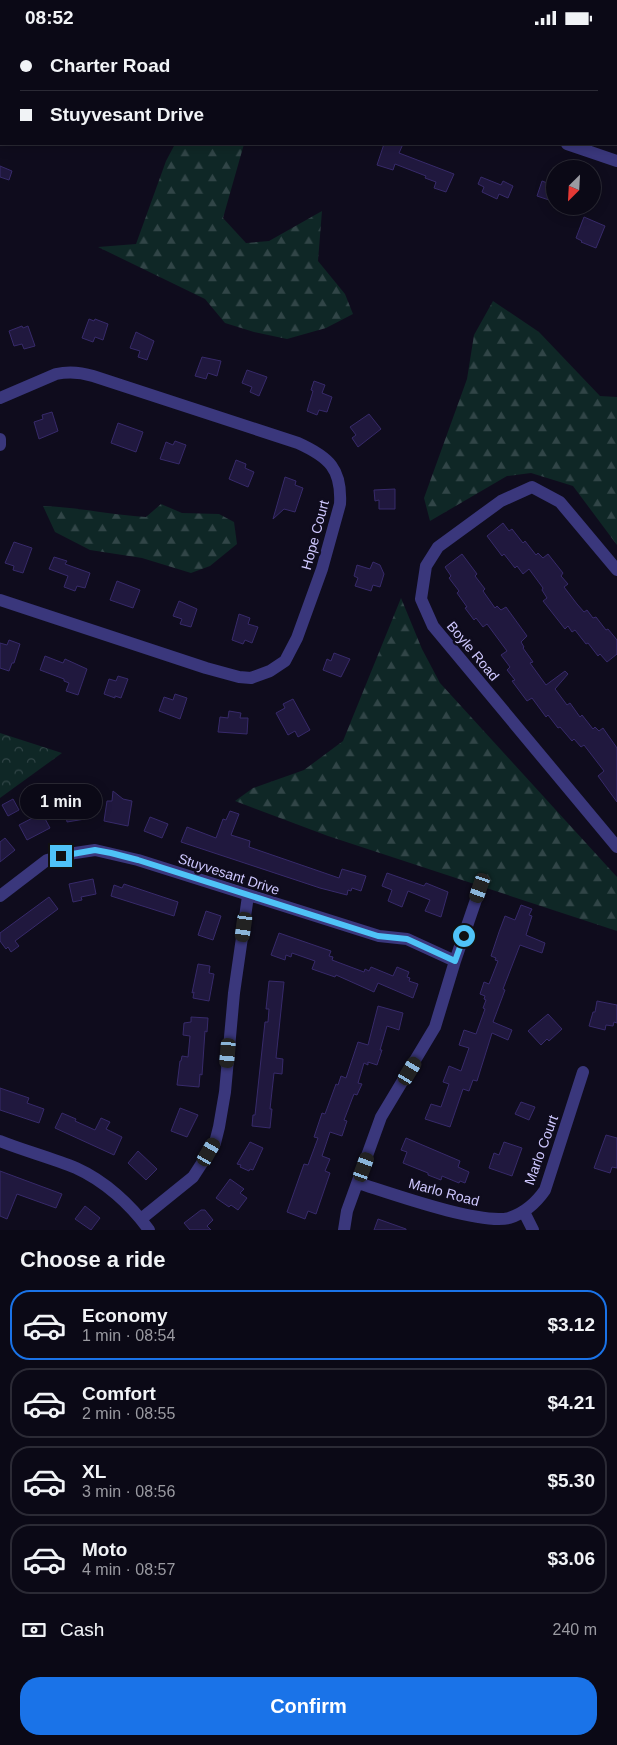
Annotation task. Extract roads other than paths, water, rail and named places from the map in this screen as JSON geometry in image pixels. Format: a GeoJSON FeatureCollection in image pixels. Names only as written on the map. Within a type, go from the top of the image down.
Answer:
{"type":"FeatureCollection","features":[{"type":"Feature","properties":{"kind":"street"},"geometry":{"type":"LineString","coordinates":[[570,145],[617,161]]}},
{"type":"Feature","properties":{"kind":"street","name":"Hope Court"},"geometry":{"type":"LineString","coordinates":[[0,399],[56,374],[65,371],[79,372],[298,443],[330,462],[340,482],[340,504],[322,569],[298,638],[285,661],[261,675],[251,678],[239,677],[206,668],[0,599]]}},
{"type":"Feature","properties":{"kind":"street"},"geometry":{"type":"LineString","coordinates":[[0,439],[0,445]]}},
{"type":"Feature","properties":{"kind":"street","name":"Boyle Road"},"geometry":{"type":"LineString","coordinates":[[617,570],[560,502],[532,487],[501,501],[438,547],[426,565],[421,599],[433,626],[617,847]]}},
{"type":"Feature","properties":{"kind":"street","name":"Stuyvesant Drive"},"geometry":{"type":"LineString","coordinates":[[0,896],[47,860],[95,850],[138,860],[378,936],[407,939],[455,961]]}},
{"type":"Feature","properties":{"kind":"street"},"geometry":{"type":"LineString","coordinates":[[344,1230],[347,1211],[382,1117],[435,1027],[480,888]]}},
{"type":"Feature","properties":{"kind":"street"},"geometry":{"type":"LineString","coordinates":[[141,1219],[193,1177],[215,1143],[225,1092],[234,993],[248,896]]}},
{"type":"Feature","properties":{"kind":"street","name":"Marlo Court"},"geometry":{"type":"LineString","coordinates":[[524,1212],[536,1202],[545,1190],[584,1072]]}},
{"type":"Feature","properties":{"kind":"street"},"geometry":{"type":"LineString","coordinates":[[0,1141],[77,1169],[111,1191],[141,1219],[149,1230]]}},
{"type":"Feature","properties":{"kind":"street","name":"Marlo Road"},"geometry":{"type":"LineString","coordinates":[[358,1183],[442,1209],[490,1219],[508,1218],[524,1212]]}},
{"type":"Feature","properties":{"kind":"street"},"geometry":{"type":"LineString","coordinates":[[524,1212],[534,1230]]}}]}
